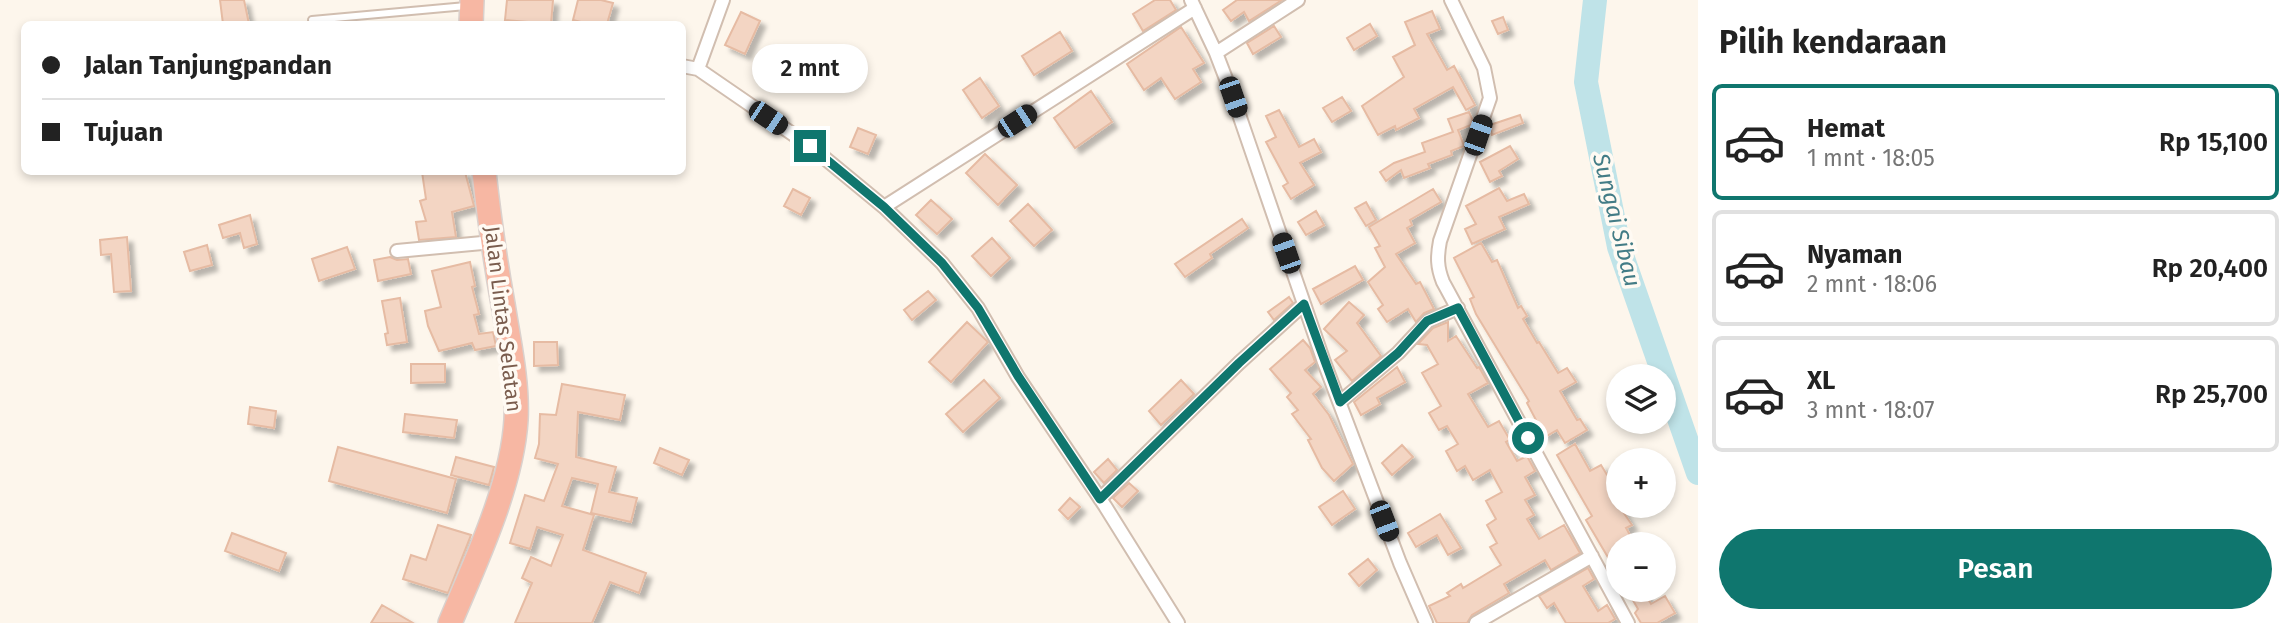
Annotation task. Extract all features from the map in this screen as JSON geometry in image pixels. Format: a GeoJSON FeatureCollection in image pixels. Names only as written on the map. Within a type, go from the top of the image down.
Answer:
{"type":"FeatureCollection","features":[{"type":"Feature","properties":{"kind":"highway","name":"Jalan Lintas Selatan"},"geometry":{"type":"LineString","coordinates":[[450,623],[498,504],[513,444],[516,419],[515,388],[484,175]]}},
{"type":"Feature","properties":{"kind":"highway","name":"Jalan Lintas Selatan"},"geometry":{"type":"LineString","coordinates":[[464,623],[510,512],[526,449],[530,421],[522,333],[499,175]]}},
{"type":"Feature","properties":{"kind":"street"},"geometry":{"type":"LineString","coordinates":[[698,69],[723,0]]}},
{"type":"Feature","properties":{"kind":"street"},"geometry":{"type":"LineString","coordinates":[[1216,53],[1298,0]]}},
{"type":"Feature","properties":{"kind":"street"},"geometry":{"type":"LineString","coordinates":[[1451,0],[1484,68],[1490,98],[1440,241],[1437,258],[1443,282],[1628,623]]}},
{"type":"Feature","properties":{"kind":"street"},"geometry":{"type":"LineString","coordinates":[[884,207],[1193,4],[1216,53],[1340,402],[1395,551],[1426,623]]}},
{"type":"Feature","properties":{"kind":"street"},"geometry":{"type":"LineString","coordinates":[[686,67],[698,69],[810,146],[884,207],[942,263],[978,308],[1018,376],[1178,623]]}},
{"type":"Feature","properties":{"kind":"street"},"geometry":{"type":"LineString","coordinates":[[397,251],[493,242]]}},
{"type":"Feature","properties":{"kind":"street"},"geometry":{"type":"LineString","coordinates":[[1100,499],[1239,363],[1304,304]]}},
{"type":"Feature","properties":{"kind":"street"},"geometry":{"type":"LineString","coordinates":[[1340,402],[1398,353],[1427,321],[1458,308]]}},
{"type":"Feature","properties":{"kind":"street"},"geometry":{"type":"LineString","coordinates":[[1476,623],[1592,556]]}},
{"type":"Feature","properties":{"kind":"lane"},"geometry":{"type":"LineString","coordinates":[[312,20],[476,11]]}},
{"type":"Feature","properties":{"kind":"building"},"geometry":{"type":"Polygon","coordinates":[[[220,0],[244,0],[248,21],[223,21],[220,0]]]}},
{"type":"Feature","properties":{"kind":"building"},"geometry":{"type":"Polygon","coordinates":[[[507,0],[553,0],[551,21],[505,20],[507,0]]]}},
{"type":"Feature","properties":{"kind":"building"},"geometry":{"type":"Polygon","coordinates":[[[578,0],[613,3],[608,21],[573,20],[578,0]]]}},
{"type":"Feature","properties":{"kind":"building"},"geometry":{"type":"Polygon","coordinates":[[[1155,0],[1170,0],[1176,10],[1143,31],[1133,14],[1155,0]]]}},
{"type":"Feature","properties":{"kind":"building"},"geometry":{"type":"Polygon","coordinates":[[[1237,0],[1282,0],[1249,21],[1244,12],[1231,21],[1223,10],[1237,0]]]}},
{"type":"Feature","properties":{"kind":"building"},"geometry":{"type":"Polygon","coordinates":[[[1432,11],[1440,29],[1427,34],[1447,70],[1454,66],[1475,105],[1466,110],[1453,87],[1414,109],[1419,118],[1396,130],[1395,126],[1378,135],[1362,106],[1404,77],[1393,57],[1415,45],[1405,22],[1432,11]]]}},
{"type":"Feature","properties":{"kind":"building"},"geometry":{"type":"Polygon","coordinates":[[[741,12],[760,21],[745,54],[725,45],[741,12]]]}},
{"type":"Feature","properties":{"kind":"building"},"geometry":{"type":"Polygon","coordinates":[[[1503,17],[1508,30],[1498,34],[1492,21],[1503,17]]]}},
{"type":"Feature","properties":{"kind":"building"},"geometry":{"type":"Polygon","coordinates":[[[1370,24],[1377,36],[1354,50],[1347,38],[1370,24]]]}},
{"type":"Feature","properties":{"kind":"building"},"geometry":{"type":"Polygon","coordinates":[[[1274,26],[1281,37],[1253,54],[1247,43],[1274,26]]]}},
{"type":"Feature","properties":{"kind":"building"},"geometry":{"type":"Polygon","coordinates":[[[1181,27],[1204,63],[1193,69],[1201,82],[1175,99],[1161,78],[1144,90],[1127,64],[1181,27]]]}},
{"type":"Feature","properties":{"kind":"building"},"geometry":{"type":"Polygon","coordinates":[[[1060,32],[1072,51],[1034,75],[1022,56],[1060,32]]]}},
{"type":"Feature","properties":{"kind":"building"},"geometry":{"type":"Polygon","coordinates":[[[980,78],[999,106],[982,118],[963,90],[980,78]]]}},
{"type":"Feature","properties":{"kind":"building"},"geometry":{"type":"Polygon","coordinates":[[[1091,91],[1112,122],[1075,148],[1054,118],[1091,91]]]}},
{"type":"Feature","properties":{"kind":"building"},"geometry":{"type":"Polygon","coordinates":[[[1342,97],[1351,111],[1332,122],[1323,108],[1342,97]]]}},
{"type":"Feature","properties":{"kind":"building"},"geometry":{"type":"Polygon","coordinates":[[[1279,110],[1299,147],[1314,139],[1321,152],[1300,163],[1314,185],[1291,199],[1283,186],[1288,183],[1266,142],[1276,137],[1266,116],[1279,110]]]}},
{"type":"Feature","properties":{"kind":"building"},"geometry":{"type":"Polygon","coordinates":[[[1469,112],[1473,121],[1471,125],[1458,130],[1464,146],[1451,151],[1452,155],[1428,164],[1430,168],[1404,178],[1401,170],[1386,181],[1380,172],[1394,163],[1425,152],[1422,143],[1453,132],[1448,119],[1469,112]]]}},
{"type":"Feature","properties":{"kind":"building"},"geometry":{"type":"Polygon","coordinates":[[[1520,115],[1523,123],[1492,135],[1490,125],[1520,115]]]}},
{"type":"Feature","properties":{"kind":"building"},"geometry":{"type":"Polygon","coordinates":[[[858,128],[876,135],[868,154],[850,147],[858,128]]]}},
{"type":"Feature","properties":{"kind":"building"},"geometry":{"type":"Polygon","coordinates":[[[1510,146],[1518,159],[1499,171],[1502,176],[1490,182],[1480,162],[1510,146]]]}},
{"type":"Feature","properties":{"kind":"building"},"geometry":{"type":"Polygon","coordinates":[[[985,154],[1017,185],[998,205],[966,173],[985,154]]]}},
{"type":"Feature","properties":{"kind":"building"},"geometry":{"type":"Polygon","coordinates":[[[422,175],[466,175],[474,206],[452,212],[456,237],[419,240],[416,222],[426,221],[420,201],[426,199],[422,175]]]}},
{"type":"Feature","properties":{"kind":"building"},"geometry":{"type":"Polygon","coordinates":[[[1499,188],[1507,201],[1524,194],[1529,204],[1499,217],[1505,229],[1472,244],[1465,229],[1476,224],[1466,206],[1499,188]]]}},
{"type":"Feature","properties":{"kind":"building"},"geometry":{"type":"Polygon","coordinates":[[[793,189],[810,198],[801,215],[784,206],[793,189]]]}},
{"type":"Feature","properties":{"kind":"building"},"geometry":{"type":"Polygon","coordinates":[[[1433,189],[1441,202],[1410,220],[1412,225],[1407,228],[1415,243],[1396,254],[1416,284],[1420,282],[1434,309],[1424,313],[1416,322],[1408,309],[1387,322],[1378,309],[1383,305],[1368,282],[1385,267],[1375,248],[1380,246],[1369,227],[1433,189]]]}},
{"type":"Feature","properties":{"kind":"building"},"geometry":{"type":"Polygon","coordinates":[[[931,200],[952,219],[937,234],[916,215],[931,200]]]}},
{"type":"Feature","properties":{"kind":"building"},"geometry":{"type":"Polygon","coordinates":[[[1366,202],[1376,220],[1366,226],[1355,208],[1366,202]]]}},
{"type":"Feature","properties":{"kind":"building"},"geometry":{"type":"Polygon","coordinates":[[[1028,204],[1052,230],[1034,246],[1010,221],[1028,204]]]}},
{"type":"Feature","properties":{"kind":"building"},"geometry":{"type":"Polygon","coordinates":[[[1316,211],[1324,225],[1306,235],[1298,222],[1316,211]]]}},
{"type":"Feature","properties":{"kind":"building"},"geometry":{"type":"Polygon","coordinates":[[[250,215],[257,244],[244,248],[240,233],[223,238],[219,225],[250,215]]]}},
{"type":"Feature","properties":{"kind":"building"},"geometry":{"type":"Polygon","coordinates":[[[1242,219],[1248,228],[1210,254],[1212,258],[1185,277],[1175,264],[1242,219]]]}},
{"type":"Feature","properties":{"kind":"building"},"geometry":{"type":"Polygon","coordinates":[[[127,237],[131,291],[114,292],[111,254],[101,255],[100,240],[127,237]]]}},
{"type":"Feature","properties":{"kind":"building"},"geometry":{"type":"Polygon","coordinates":[[[992,238],[1010,258],[991,276],[972,256],[992,238]]]}},
{"type":"Feature","properties":{"kind":"building"},"geometry":{"type":"Polygon","coordinates":[[[1481,243],[1492,262],[1497,260],[1518,308],[1521,306],[1527,316],[1523,319],[1537,343],[1539,342],[1558,373],[1567,368],[1576,382],[1560,391],[1577,420],[1580,419],[1587,430],[1565,443],[1557,430],[1545,437],[1527,403],[1529,401],[1476,314],[1470,299],[1474,297],[1454,258],[1481,243]]]}},
{"type":"Feature","properties":{"kind":"building"},"geometry":{"type":"Polygon","coordinates":[[[207,245],[212,265],[190,271],[184,252],[207,245]]]}},
{"type":"Feature","properties":{"kind":"building"},"geometry":{"type":"Polygon","coordinates":[[[347,247],[355,269],[319,281],[312,259],[347,247]]]}},
{"type":"Feature","properties":{"kind":"building"},"geometry":{"type":"Polygon","coordinates":[[[390,257],[397,260],[408,259],[411,274],[378,281],[374,260],[390,257]]]}},
{"type":"Feature","properties":{"kind":"building"},"geometry":{"type":"Polygon","coordinates":[[[470,262],[475,286],[472,287],[479,314],[474,315],[479,334],[493,332],[496,346],[475,350],[472,343],[439,351],[428,326],[425,311],[441,307],[432,271],[470,262]]]}},
{"type":"Feature","properties":{"kind":"building"},"geometry":{"type":"Polygon","coordinates":[[[1355,266],[1363,280],[1321,304],[1313,289],[1355,266]]]}},
{"type":"Feature","properties":{"kind":"building"},"geometry":{"type":"Polygon","coordinates":[[[928,291],[936,300],[912,320],[904,310],[928,291]]]}},
{"type":"Feature","properties":{"kind":"building"},"geometry":{"type":"Polygon","coordinates":[[[1289,297],[1293,303],[1274,320],[1268,312],[1289,297]]]}},
{"type":"Feature","properties":{"kind":"building"},"geometry":{"type":"Polygon","coordinates":[[[400,298],[407,342],[387,345],[385,334],[388,333],[382,301],[400,298]]]}},
{"type":"Feature","properties":{"kind":"building"},"geometry":{"type":"Polygon","coordinates":[[[1349,302],[1364,315],[1357,323],[1381,356],[1352,381],[1335,360],[1347,351],[1324,329],[1349,302]]]}},
{"type":"Feature","properties":{"kind":"building"},"geometry":{"type":"Polygon","coordinates":[[[967,322],[988,342],[951,382],[929,362],[967,322]]]}},
{"type":"Feature","properties":{"kind":"building"},"geometry":{"type":"Polygon","coordinates":[[[1448,322],[1448,341],[1456,336],[1488,383],[1468,394],[1488,427],[1499,421],[1510,440],[1506,442],[1517,461],[1527,456],[1535,471],[1525,477],[1535,495],[1525,500],[1534,515],[1527,519],[1539,539],[1564,525],[1580,553],[1551,570],[1545,560],[1504,584],[1509,593],[1472,615],[1467,623],[1437,623],[1429,606],[1450,596],[1447,593],[1461,584],[1463,588],[1501,565],[1490,547],[1497,543],[1487,525],[1496,519],[1486,501],[1502,492],[1490,470],[1473,480],[1465,466],[1457,471],[1446,451],[1458,444],[1447,426],[1439,430],[1429,413],[1441,406],[1422,373],[1438,364],[1427,345],[1418,344],[1433,328],[1448,322]]]}},
{"type":"Feature","properties":{"kind":"building"},"geometry":{"type":"Polygon","coordinates":[[[1303,340],[1310,348],[1315,362],[1305,370],[1321,387],[1313,394],[1329,415],[1353,464],[1334,481],[1322,468],[1308,440],[1311,439],[1292,414],[1298,410],[1287,397],[1291,393],[1270,369],[1303,340]]]}},
{"type":"Feature","properties":{"kind":"building"},"geometry":{"type":"Polygon","coordinates":[[[534,342],[557,342],[558,365],[534,366],[534,342]]]}},
{"type":"Feature","properties":{"kind":"building"},"geometry":{"type":"Polygon","coordinates":[[[411,364],[445,364],[445,382],[411,383],[411,364]]]}},
{"type":"Feature","properties":{"kind":"building"},"geometry":{"type":"Polygon","coordinates":[[[1397,367],[1405,382],[1377,398],[1380,404],[1361,415],[1354,402],[1397,367]]]}},
{"type":"Feature","properties":{"kind":"building"},"geometry":{"type":"Polygon","coordinates":[[[984,380],[1000,398],[963,432],[946,414],[984,380]]]}},
{"type":"Feature","properties":{"kind":"building"},"geometry":{"type":"Polygon","coordinates":[[[1181,380],[1194,394],[1161,425],[1149,411],[1181,380]]]}},
{"type":"Feature","properties":{"kind":"building"},"geometry":{"type":"Polygon","coordinates":[[[562,384],[625,395],[620,420],[578,412],[576,457],[616,467],[609,492],[637,498],[631,522],[591,513],[598,484],[572,478],[562,506],[594,515],[583,550],[646,573],[639,593],[610,582],[592,623],[515,623],[532,583],[522,578],[531,557],[551,566],[563,535],[537,527],[530,549],[510,543],[525,495],[544,501],[558,464],[535,458],[539,444],[540,414],[556,415],[562,384]]]}},
{"type":"Feature","properties":{"kind":"building"},"geometry":{"type":"Polygon","coordinates":[[[250,407],[276,411],[274,428],[248,424],[250,407]]]}},
{"type":"Feature","properties":{"kind":"building"},"geometry":{"type":"Polygon","coordinates":[[[405,414],[457,420],[454,438],[403,432],[405,414]]]}},
{"type":"Feature","properties":{"kind":"building"},"geometry":{"type":"Polygon","coordinates":[[[1575,444],[1590,471],[1601,465],[1606,473],[1606,518],[1627,518],[1632,525],[1626,528],[1628,532],[1606,532],[1606,554],[1586,520],[1592,516],[1557,455],[1575,444]]]}},
{"type":"Feature","properties":{"kind":"building"},"geometry":{"type":"Polygon","coordinates":[[[1402,445],[1413,457],[1392,475],[1382,463],[1402,445]]]}},
{"type":"Feature","properties":{"kind":"building"},"geometry":{"type":"Polygon","coordinates":[[[338,447],[456,479],[447,513],[329,481],[338,447]]]}},
{"type":"Feature","properties":{"kind":"building"},"geometry":{"type":"Polygon","coordinates":[[[660,448],[689,460],[682,475],[654,463],[660,448]]]}},
{"type":"Feature","properties":{"kind":"building"},"geometry":{"type":"Polygon","coordinates":[[[456,457],[494,467],[489,485],[451,475],[456,457]]]}},
{"type":"Feature","properties":{"kind":"building"},"geometry":{"type":"Polygon","coordinates":[[[1108,459],[1117,470],[1104,483],[1094,472],[1108,459]]]}},
{"type":"Feature","properties":{"kind":"building"},"geometry":{"type":"Polygon","coordinates":[[[1129,483],[1138,491],[1122,507],[1113,498],[1129,483]]]}},
{"type":"Feature","properties":{"kind":"building"},"geometry":{"type":"Polygon","coordinates":[[[1343,491],[1355,509],[1332,525],[1319,507],[1343,491]]]}},
{"type":"Feature","properties":{"kind":"building"},"geometry":{"type":"Polygon","coordinates":[[[1070,498],[1080,507],[1068,519],[1059,510],[1070,498]]]}},
{"type":"Feature","properties":{"kind":"building"},"geometry":{"type":"Polygon","coordinates":[[[1440,514],[1461,548],[1448,555],[1437,535],[1416,547],[1408,533],[1440,514]]]}},
{"type":"Feature","properties":{"kind":"building"},"geometry":{"type":"Polygon","coordinates":[[[438,525],[471,535],[448,593],[403,579],[411,555],[426,560],[438,525]]]}},
{"type":"Feature","properties":{"kind":"building"},"geometry":{"type":"Polygon","coordinates":[[[232,533],[286,553],[279,571],[225,551],[232,533]]]}},
{"type":"Feature","properties":{"kind":"building"},"geometry":{"type":"Polygon","coordinates":[[[1368,559],[1377,570],[1359,586],[1349,574],[1368,559]]]}},
{"type":"Feature","properties":{"kind":"building"},"geometry":{"type":"Polygon","coordinates":[[[1588,568],[1594,579],[1583,586],[1598,611],[1607,605],[1615,619],[1608,623],[1566,623],[1554,603],[1547,608],[1539,596],[1588,568]]]}},
{"type":"Feature","properties":{"kind":"building"},"geometry":{"type":"Polygon","coordinates":[[[1634,602],[1669,602],[1675,613],[1657,623],[1641,623],[1635,613],[1638,609],[1634,602]]]}},
{"type":"Feature","properties":{"kind":"building"},"geometry":{"type":"Polygon","coordinates":[[[382,605],[413,623],[371,623],[382,605]]]}},
{"type":"Feature","properties":{"kind":"waterway","name":"Sungai Sibau"},"geometry":{"type":"LineString","coordinates":[[1595,0],[1586,82],[1619,247],[1698,473]]}},
{"type":"Feature","properties":{"kind":"route"},"geometry":{"type":"LineString","coordinates":[[810,146],[884,207],[942,263],[978,308],[1018,376],[1100,499],[1239,363],[1304,304],[1340,402],[1398,353],[1427,321],[1458,308],[1528,438]]}}]}
